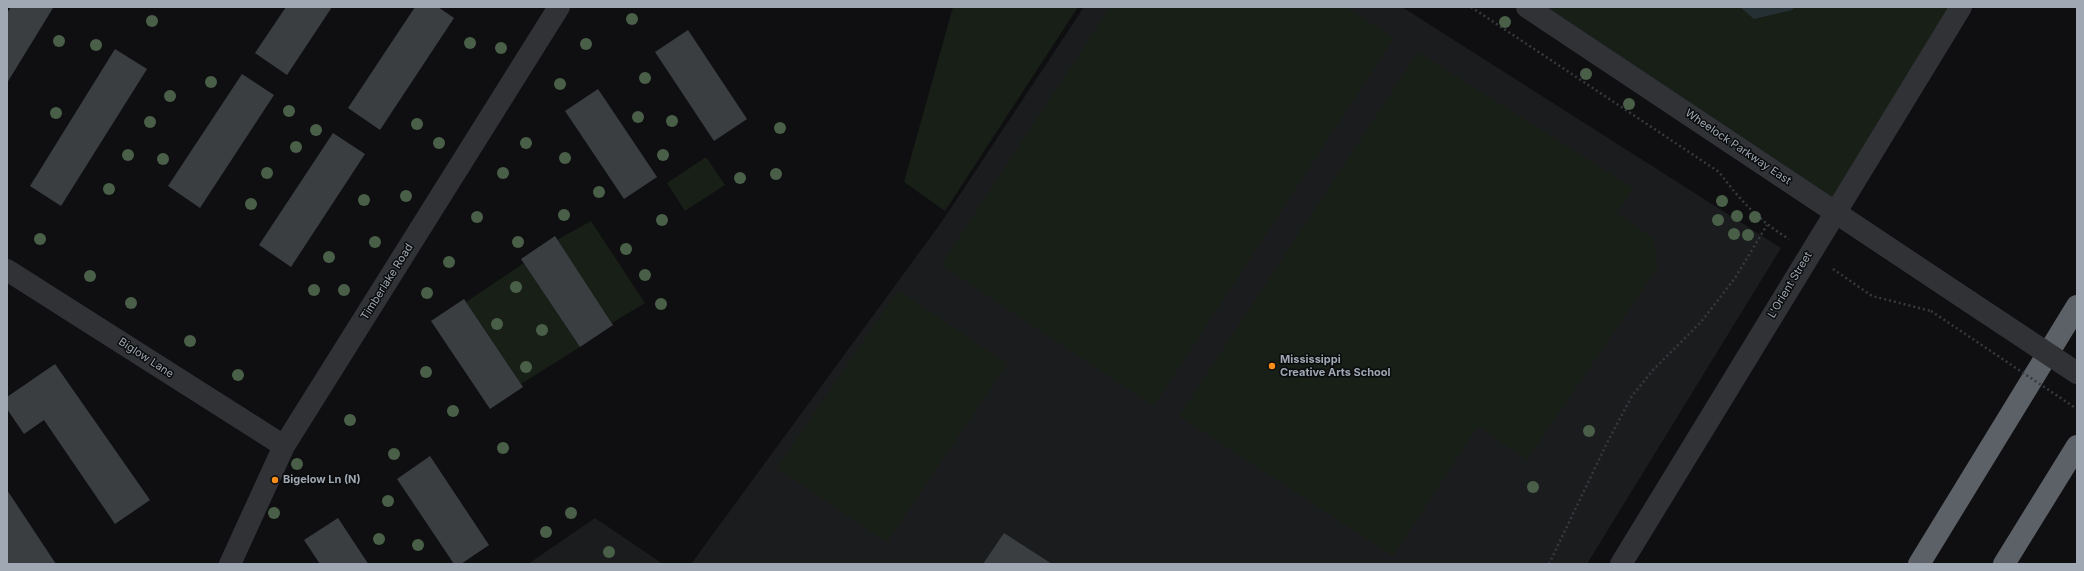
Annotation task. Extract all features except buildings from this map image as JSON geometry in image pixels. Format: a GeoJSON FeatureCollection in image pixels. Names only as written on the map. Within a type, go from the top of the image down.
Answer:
{"type":"FeatureCollection","features":[{"type":"Feature","properties":{"kind":"highway"},"geometry":{"type":"LineString","coordinates":[[1919,564],[2077,306]]}},
{"type":"Feature","properties":{"kind":"highway"},"geometry":{"type":"LineString","coordinates":[[2004,564],[2077,446]]}},
{"type":"Feature","properties":{"kind":"street","name":"Timberlake Road"},"geometry":{"type":"LineString","coordinates":[[230,564],[284,446],[559,7]]}},
{"type":"Feature","properties":{"kind":"street","name":"Wheelock Parkway East"},"geometry":{"type":"LineString","coordinates":[[1527,7],[2077,373]]}},
{"type":"Feature","properties":{"kind":"street","name":"L'Orient Street"},"geometry":{"type":"LineString","coordinates":[[1620,564],[1834,211],[1960,7]]}},
{"type":"Feature","properties":{"kind":"street","name":"Biglow Lane"},"geometry":{"type":"LineString","coordinates":[[7,270],[284,446]]}},
{"type":"Feature","properties":{"kind":"path"},"geometry":{"type":"LineString","coordinates":[[1471,7],[1719,172],[1738,198],[1767,225],[1735,278],[1701,322],[1653,370],[1632,396],[1608,441],[1549,564]]}},
{"type":"Feature","properties":{"kind":"path"},"geometry":{"type":"LineString","coordinates":[[1847,279],[1872,296],[1931,311],[2077,409]]}},
{"type":"Feature","properties":{"kind":"shaded area"},"geometry":{"type":"Polygon","coordinates":[[[953,7],[1078,7],[945,211],[904,182],[953,7]]]}},
{"type":"Feature","properties":{"kind":"shaded area","name":"Mississippi Creative Arts School"},"geometry":{"type":"Polygon","coordinates":[[[1084,7],[1402,7],[1781,248],[1587,564],[691,564],[943,220],[1084,7]]]}},
{"type":"Feature","properties":{"kind":"shaded area"},"geometry":{"type":"Polygon","coordinates":[[[1110,7],[1346,7],[1394,38],[1154,406],[941,265],[1110,7]]]}},
{"type":"Feature","properties":{"kind":"shaded area"},"geometry":{"type":"Polygon","coordinates":[[[1528,7],[1961,7],[1834,211],[1528,7]]]}},
{"type":"Feature","properties":{"kind":"shaded area"},"geometry":{"type":"Polygon","coordinates":[[[1740,7],[1795,7],[1792,10],[1754,19],[1740,7]]]}},
{"type":"Feature","properties":{"kind":"shaded area"},"geometry":{"type":"Polygon","coordinates":[[[1418,52],[1633,188],[1617,213],[1653,238],[1658,267],[1527,460],[1478,426],[1393,556],[1179,416],[1418,52]]]}},
{"type":"Feature","properties":{"kind":"shaded area"},"geometry":{"type":"Polygon","coordinates":[[[706,157],[725,185],[685,211],[667,183],[706,157]]]}},
{"type":"Feature","properties":{"kind":"shaded area"},"geometry":{"type":"Polygon","coordinates":[[[591,221],[645,303],[612,323],[557,240],[591,221]]]}},
{"type":"Feature","properties":{"kind":"shaded area"},"geometry":{"type":"Polygon","coordinates":[[[524,263],[580,347],[521,384],[466,302],[524,263]]]}},
{"type":"Feature","properties":{"kind":"shaded area"},"geometry":{"type":"Polygon","coordinates":[[[898,290],[1007,364],[887,542],[777,468],[898,290]]]}},
{"type":"Feature","properties":{"kind":"shaded area"},"geometry":{"type":"Polygon","coordinates":[[[595,518],[663,564],[528,564],[595,518]]]}},
{"type":"Feature","properties":{"kind":"place","name":"Mississippi Creative Arts School"},"geometry":{"type":"Point","coordinates":[1272,366]}},
{"type":"Feature","properties":{"kind":"place","name":"Bigelow Ln (N)"},"geometry":{"type":"Point","coordinates":[275,480]}}]}
